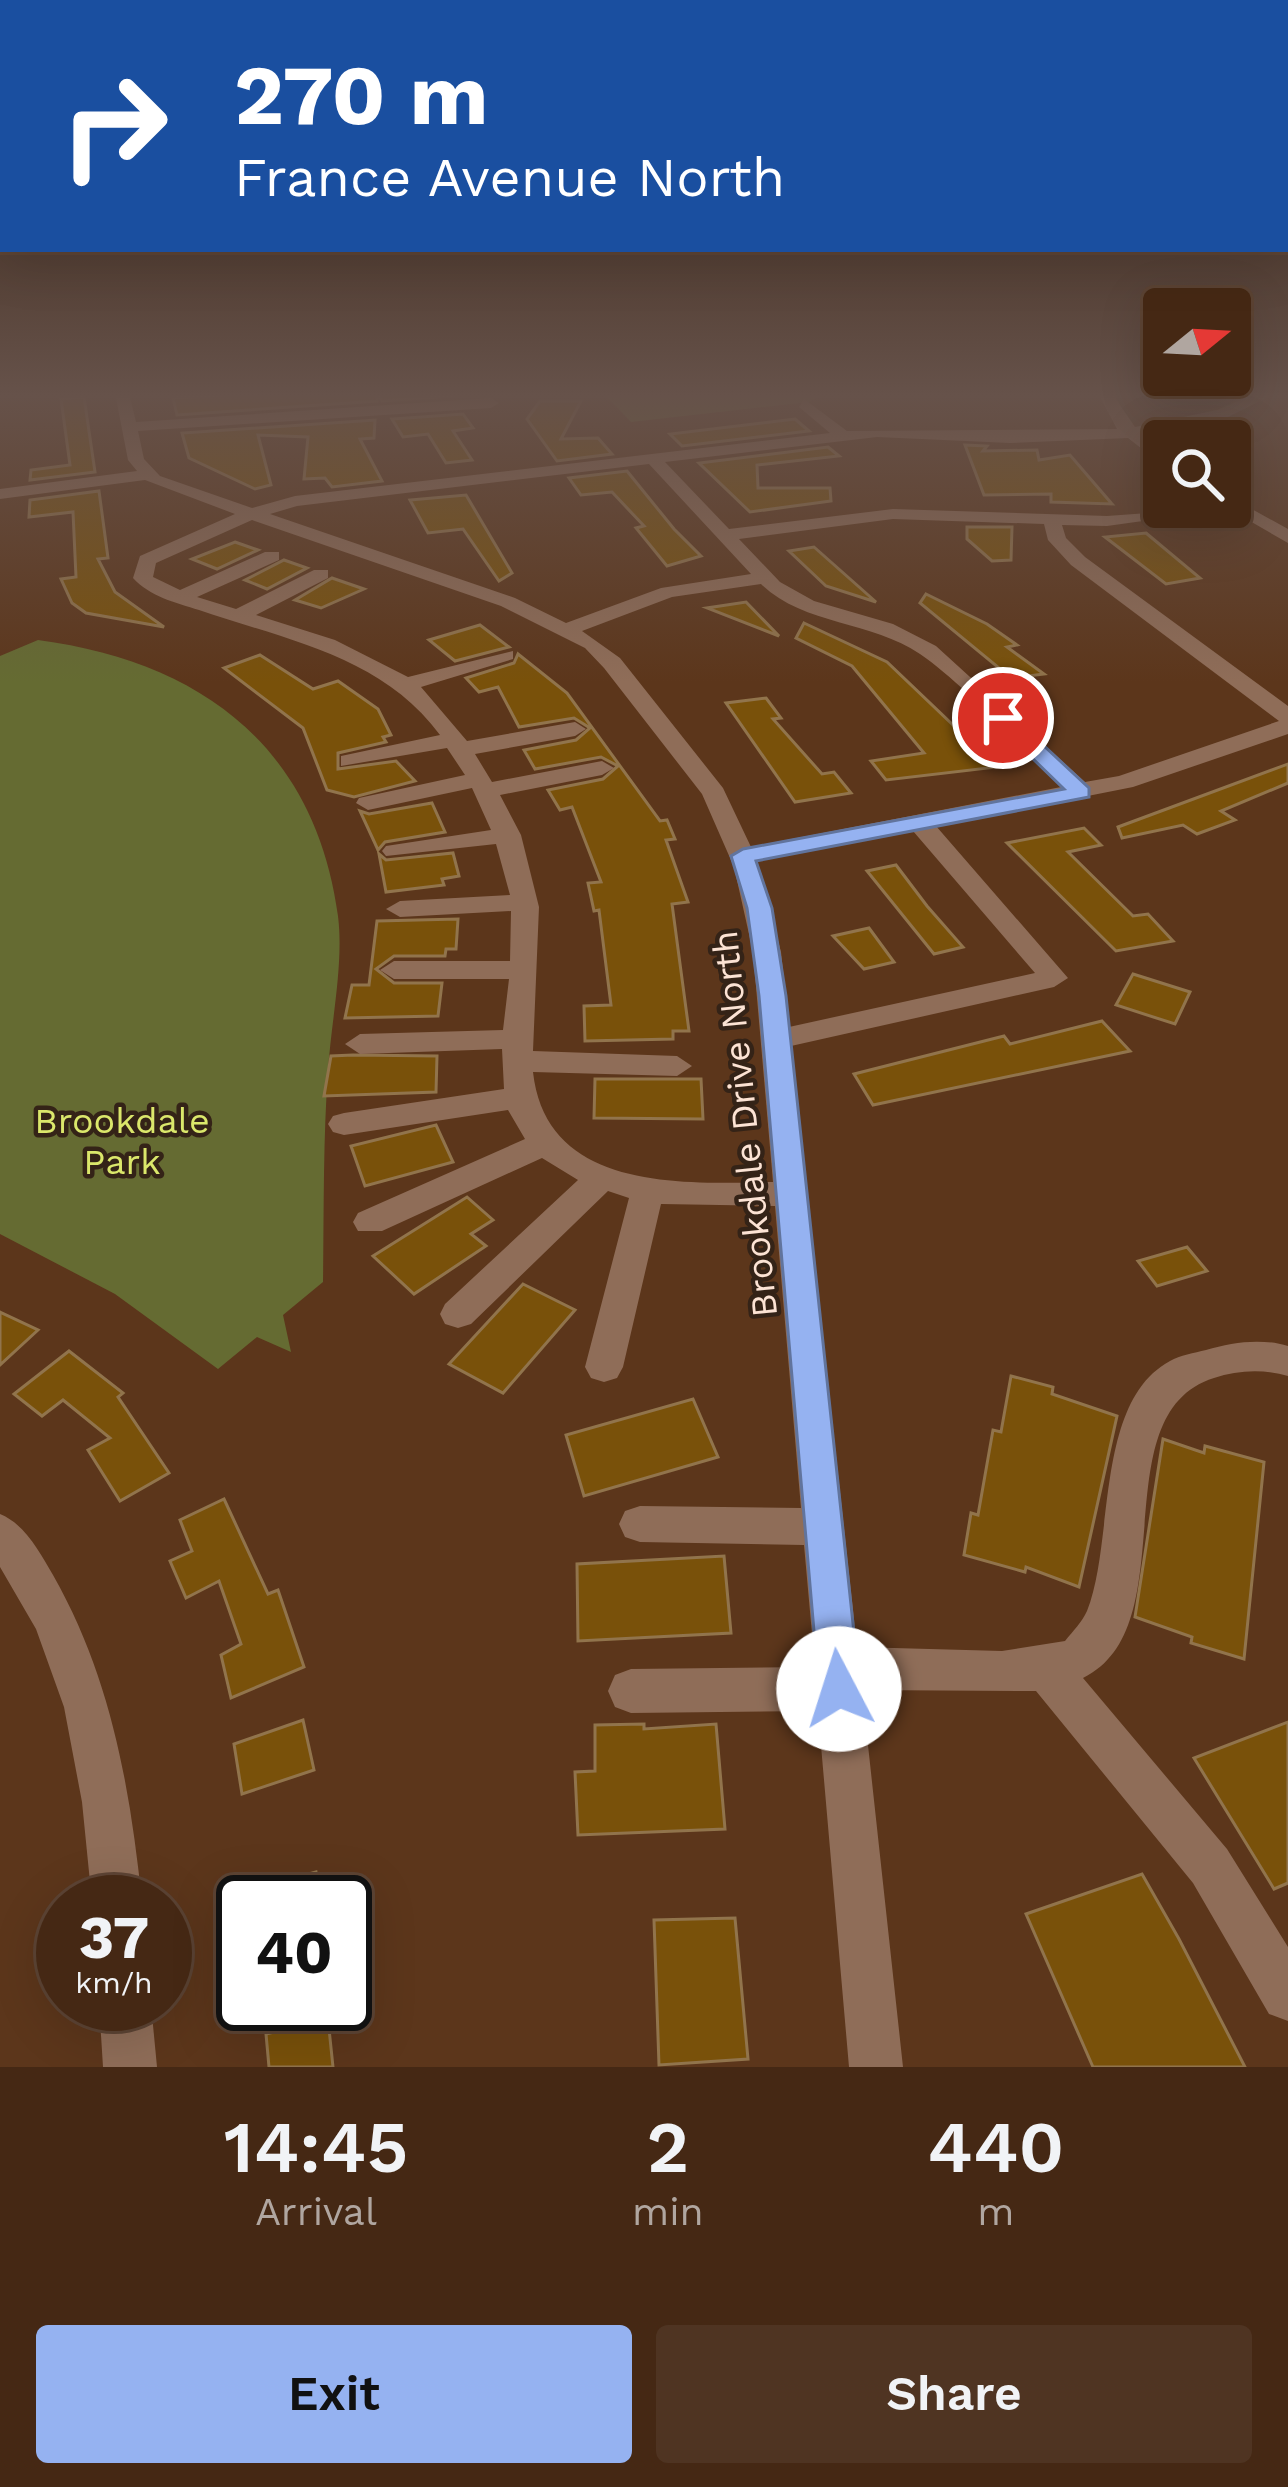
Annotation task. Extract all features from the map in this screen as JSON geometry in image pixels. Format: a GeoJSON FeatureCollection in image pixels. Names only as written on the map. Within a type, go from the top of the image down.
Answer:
{"type":"FeatureCollection","features":[{"type":"Feature","properties":{"kind":"street"},"geometry":{"type":"LineString","coordinates":[[0,494],[35,489]]}},
{"type":"Feature","properties":{"kind":"street","name":"Brookdale Drive North"},"geometry":{"type":"LineString","coordinates":[[172,489],[240,525],[508,602],[569,628],[612,663],[692,761],[714,793],[743,856],[760,908],[777,1039],[876,2067]]}},
{"type":"Feature","properties":{"kind":"street"},"geometry":{"type":"LineString","coordinates":[[387,489],[324,497],[182,541],[158,552],[143,568],[151,585],[370,664],[421,698],[508,835],[524,902],[518,1098],[532,1128],[547,1143],[602,1177],[648,1189],[792,1194]]}},
{"type":"Feature","properties":{"kind":"street"},"geometry":{"type":"LineString","coordinates":[[682,489],[765,578],[808,605],[886,628],[928,650],[1081,792]]}},
{"type":"Feature","properties":{"kind":"street"},"geometry":{"type":"LineString","coordinates":[[725,535],[893,514],[1107,521],[1143,516]]}},
{"type":"Feature","properties":{"kind":"street"},"geometry":{"type":"LineString","coordinates":[[1251,517],[1288,537]]}},
{"type":"Feature","properties":{"kind":"street"},"geometry":{"type":"LineString","coordinates":[[1052,520],[1057,540],[1078,561],[1288,721]]}},
{"type":"Feature","properties":{"kind":"street"},"geometry":{"type":"LineString","coordinates":[[180,597],[272,556]]}},
{"type":"Feature","properties":{"kind":"street"},"geometry":{"type":"LineString","coordinates":[[236,616],[321,574]]}},
{"type":"Feature","properties":{"kind":"street"},"geometry":{"type":"LineString","coordinates":[[569,628],[668,592],[765,578]]}},
{"type":"Feature","properties":{"kind":"street"},"geometry":{"type":"LineString","coordinates":[[404,685],[506,656]]}},
{"type":"Feature","properties":{"kind":"street"},"geometry":{"type":"LineString","coordinates":[[743,856],[1081,792],[1288,721]]}},
{"type":"Feature","properties":{"kind":"street"},"geometry":{"type":"LineString","coordinates":[[349,761],[574,729]]}},
{"type":"Feature","properties":{"kind":"street"},"geometry":{"type":"LineString","coordinates":[[368,803],[602,768]]}},
{"type":"Feature","properties":{"kind":"street"},"geometry":{"type":"LineString","coordinates":[[777,1039],[1054,978],[920,823]]}},
{"type":"Feature","properties":{"kind":"street"},"geometry":{"type":"LineString","coordinates":[[395,851],[508,835]]}},
{"type":"Feature","properties":{"kind":"street"},"geometry":{"type":"LineString","coordinates":[[400,909],[524,902]]}},
{"type":"Feature","properties":{"kind":"street"},"geometry":{"type":"LineString","coordinates":[[394,970],[523,970]]}},
{"type":"Feature","properties":{"kind":"street"},"geometry":{"type":"LineString","coordinates":[[360,1044],[517,1050],[677,1066]]}},
{"type":"Feature","properties":{"kind":"street"},"geometry":{"type":"LineString","coordinates":[[344,1124],[518,1098]]}},
{"type":"Feature","properties":{"kind":"street"},"geometry":{"type":"LineString","coordinates":[[370,1222],[547,1143]]}},
{"type":"Feature","properties":{"kind":"street"},"geometry":{"type":"LineString","coordinates":[[458,1314],[602,1177]]}},
{"type":"Feature","properties":{"kind":"street"},"geometry":{"type":"LineString","coordinates":[[604,1367],[648,1189]]}},
{"type":"Feature","properties":{"kind":"street"},"geometry":{"type":"LineString","coordinates":[[631,1691],[1049,1672],[1083,1655],[1107,1615],[1144,1420],[1166,1378],[1210,1360],[1272,1355],[1288,1361]]}},
{"type":"Feature","properties":{"kind":"street"},"geometry":{"type":"LineString","coordinates":[[640,1525],[824,1527]]}},
{"type":"Feature","properties":{"kind":"street"},"geometry":{"type":"LineString","coordinates":[[0,1533],[34,1575],[72,1648],[98,1736],[114,1875]]}},
{"type":"Feature","properties":{"kind":"street"},"geometry":{"type":"LineString","coordinates":[[1049,1672],[1210,1866],[1288,1995]]}},
{"type":"Feature","properties":{"kind":"street"},"geometry":{"type":"LineString","coordinates":[[127,2031],[130,2067]]}},
{"type":"Feature","properties":{"kind":"green space","name":"Brookdale Park"},"geometry":{"type":"Polygon","coordinates":[[[38,640],[149,668],[197,691],[239,722],[275,759],[304,804],[325,856],[338,916],[339,954],[326,1097],[323,1282],[283,1315],[291,1352],[257,1337],[218,1369],[115,1294],[0,1234],[0,656],[38,640]]]}},
{"type":"Feature","properties":{"kind":"building"},"geometry":{"type":"Polygon","coordinates":[[[577,489],[642,489],[701,556],[667,566],[636,528],[644,526],[612,492],[581,495],[577,489]]]}},
{"type":"Feature","properties":{"kind":"building"},"geometry":{"type":"Polygon","coordinates":[[[727,489],[830,489],[831,501],[750,512],[727,489]]]}},
{"type":"Feature","properties":{"kind":"building"},"geometry":{"type":"Polygon","coordinates":[[[982,489],[1100,489],[1112,504],[1051,502],[1051,494],[984,495],[982,489]]]}},
{"type":"Feature","properties":{"kind":"building"},"geometry":{"type":"Polygon","coordinates":[[[99,491],[108,558],[98,559],[115,592],[164,627],[86,613],[72,603],[61,579],[76,577],[73,512],[29,517],[30,500],[99,491]]]}},
{"type":"Feature","properties":{"kind":"building"},"geometry":{"type":"Polygon","coordinates":[[[466,495],[512,573],[499,581],[463,529],[428,533],[410,500],[466,495]]]}},
{"type":"Feature","properties":{"kind":"building"},"geometry":{"type":"Polygon","coordinates":[[[967,527],[1012,527],[1011,560],[992,561],[967,539],[967,527]]]}},
{"type":"Feature","properties":{"kind":"building"},"geometry":{"type":"Polygon","coordinates":[[[1146,533],[1200,578],[1166,584],[1105,537],[1146,533]]]}},
{"type":"Feature","properties":{"kind":"building"},"geometry":{"type":"Polygon","coordinates":[[[235,542],[258,550],[217,569],[192,559],[235,542]]]}},
{"type":"Feature","properties":{"kind":"building"},"geometry":{"type":"Polygon","coordinates":[[[814,547],[876,602],[826,586],[789,551],[814,547]]]}},
{"type":"Feature","properties":{"kind":"building"},"geometry":{"type":"Polygon","coordinates":[[[284,560],[307,568],[267,589],[245,580],[284,560]]]}},
{"type":"Feature","properties":{"kind":"building"},"geometry":{"type":"Polygon","coordinates":[[[332,578],[364,589],[321,608],[295,600],[332,578]]]}},
{"type":"Feature","properties":{"kind":"building"},"geometry":{"type":"Polygon","coordinates":[[[926,594],[987,624],[1017,645],[1007,647],[1044,674],[1011,678],[920,603],[926,594]]]}},
{"type":"Feature","properties":{"kind":"building"},"geometry":{"type":"Polygon","coordinates":[[[746,602],[779,636],[707,608],[746,602]]]}},
{"type":"Feature","properties":{"kind":"building"},"geometry":{"type":"Polygon","coordinates":[[[804,623],[887,662],[997,767],[886,780],[871,761],[924,753],[852,666],[796,638],[804,623]]]}},
{"type":"Feature","properties":{"kind":"building"},"geometry":{"type":"Polygon","coordinates":[[[480,625],[509,647],[455,661],[429,640],[480,625]]]}},
{"type":"Feature","properties":{"kind":"building"},"geometry":{"type":"Polygon","coordinates":[[[518,654],[567,693],[660,821],[667,820],[675,839],[666,840],[688,902],[672,904],[689,1031],[673,1031],[673,1039],[585,1041],[584,1006],[611,1005],[599,910],[594,911],[588,883],[601,882],[572,807],[560,810],[548,790],[603,779],[618,766],[601,757],[535,769],[524,750],[576,740],[590,728],[574,718],[519,727],[498,687],[479,692],[466,678],[514,663],[518,654]]]}},
{"type":"Feature","properties":{"kind":"building"},"geometry":{"type":"Polygon","coordinates":[[[260,655],[313,689],[338,681],[378,709],[391,735],[383,737],[386,742],[338,753],[338,769],[396,761],[415,781],[354,797],[327,790],[303,728],[224,668],[260,655]]]}},
{"type":"Feature","properties":{"kind":"building"},"geometry":{"type":"Polygon","coordinates":[[[766,698],[781,718],[773,719],[822,774],[834,772],[851,793],[795,802],[726,703],[766,698]]]}},
{"type":"Feature","properties":{"kind":"building"},"geometry":{"type":"Polygon","coordinates":[[[1288,764],[1288,783],[1221,811],[1235,820],[1197,834],[1183,825],[1122,838],[1118,827],[1288,764]]]}},
{"type":"Feature","properties":{"kind":"building"},"geometry":{"type":"Polygon","coordinates":[[[432,803],[445,832],[385,842],[378,850],[360,811],[369,814],[432,803]]]}},
{"type":"Feature","properties":{"kind":"building"},"geometry":{"type":"Polygon","coordinates":[[[1084,828],[1101,845],[1068,852],[1133,916],[1148,914],[1173,941],[1116,951],[1007,843],[1084,828]]]}},
{"type":"Feature","properties":{"kind":"building"},"geometry":{"type":"Polygon","coordinates":[[[453,853],[459,876],[442,879],[444,885],[386,892],[379,854],[386,860],[453,853]]]}},
{"type":"Feature","properties":{"kind":"building"},"geometry":{"type":"Polygon","coordinates":[[[896,865],[963,947],[934,954],[867,871],[896,865]]]}},
{"type":"Feature","properties":{"kind":"building"},"geometry":{"type":"Polygon","coordinates":[[[458,919],[456,949],[446,949],[445,956],[394,956],[376,969],[394,983],[442,983],[438,1016],[345,1018],[352,985],[369,985],[377,921],[458,919]]]}},
{"type":"Feature","properties":{"kind":"building"},"geometry":{"type":"Polygon","coordinates":[[[869,928],[894,962],[864,969],[833,936],[869,928]]]}},
{"type":"Feature","properties":{"kind":"building"},"geometry":{"type":"Polygon","coordinates":[[[1133,974],[1190,992],[1175,1024],[1116,1005],[1133,974]]]}},
{"type":"Feature","properties":{"kind":"building"},"geometry":{"type":"Polygon","coordinates":[[[1102,1021],[1130,1051],[873,1105],[854,1074],[1004,1036],[1010,1044],[1102,1021]]]}},
{"type":"Feature","properties":{"kind":"building"},"geometry":{"type":"Polygon","coordinates":[[[331,1056],[437,1056],[436,1092],[324,1096],[331,1056]]]}},
{"type":"Feature","properties":{"kind":"building"},"geometry":{"type":"Polygon","coordinates":[[[595,1079],[701,1079],[703,1119],[594,1118],[595,1079]]]}},
{"type":"Feature","properties":{"kind":"building"},"geometry":{"type":"Polygon","coordinates":[[[436,1125],[453,1162],[365,1186],[351,1146],[436,1125]]]}},
{"type":"Feature","properties":{"kind":"building"},"geometry":{"type":"Polygon","coordinates":[[[467,1197],[493,1220],[471,1234],[486,1246],[414,1294],[373,1256],[467,1197]]]}},
{"type":"Feature","properties":{"kind":"building"},"geometry":{"type":"Polygon","coordinates":[[[1187,1247],[1207,1271],[1157,1286],[1138,1261],[1187,1247]]]}},
{"type":"Feature","properties":{"kind":"building"},"geometry":{"type":"Polygon","coordinates":[[[523,1284],[575,1310],[503,1393],[449,1364],[523,1284]]]}},
{"type":"Feature","properties":{"kind":"building"},"geometry":{"type":"Polygon","coordinates":[[[0,1312],[38,1330],[0,1365],[0,1312]]]}},
{"type":"Feature","properties":{"kind":"building"},"geometry":{"type":"Polygon","coordinates":[[[69,1351],[123,1393],[118,1397],[169,1473],[120,1501],[88,1450],[110,1438],[63,1400],[42,1416],[14,1394],[69,1351]]]}},
{"type":"Feature","properties":{"kind":"building"},"geometry":{"type":"Polygon","coordinates":[[[1011,1376],[1053,1387],[1052,1394],[1117,1416],[1079,1587],[1026,1567],[1025,1572],[964,1555],[971,1513],[978,1515],[993,1430],[1001,1432],[1011,1376]]]}},
{"type":"Feature","properties":{"kind":"building"},"geometry":{"type":"Polygon","coordinates":[[[693,1399],[718,1457],[584,1496],[566,1435],[693,1399]]]}},
{"type":"Feature","properties":{"kind":"building"},"geometry":{"type":"Polygon","coordinates":[[[1163,1439],[1204,1453],[1205,1446],[1264,1462],[1244,1659],[1191,1643],[1192,1637],[1135,1617],[1163,1439]]]}},
{"type":"Feature","properties":{"kind":"building"},"geometry":{"type":"Polygon","coordinates":[[[224,1499],[268,1594],[278,1590],[304,1667],[231,1698],[221,1655],[241,1644],[219,1581],[186,1598],[170,1561],[192,1551],[180,1520],[224,1499]]]}},
{"type":"Feature","properties":{"kind":"building"},"geometry":{"type":"Polygon","coordinates":[[[724,1556],[731,1633],[578,1641],[577,1564],[724,1556]]]}},
{"type":"Feature","properties":{"kind":"building"},"geometry":{"type":"Polygon","coordinates":[[[303,1720],[314,1770],[242,1794],[234,1744],[303,1720]]]}},
{"type":"Feature","properties":{"kind":"building"},"geometry":{"type":"Polygon","coordinates":[[[1288,1722],[1288,1883],[1274,1889],[1194,1758],[1288,1722]]]}},
{"type":"Feature","properties":{"kind":"building"},"geometry":{"type":"Polygon","coordinates":[[[644,1724],[644,1729],[716,1724],[725,1829],[578,1835],[575,1772],[595,1771],[595,1725],[644,1724]]]}},
{"type":"Feature","properties":{"kind":"building"},"geometry":{"type":"Polygon","coordinates":[[[1142,1874],[1245,2067],[1093,2067],[1026,1914],[1142,1874]]]}},
{"type":"Feature","properties":{"kind":"building"},"geometry":{"type":"Polygon","coordinates":[[[735,1918],[748,2059],[659,2065],[654,1920],[735,1918]]]}},
{"type":"Feature","properties":{"kind":"building"},"geometry":{"type":"Polygon","coordinates":[[[329,2031],[333,2067],[269,2067],[266,2034],[329,2031]]]}},
{"type":"Feature","properties":{"kind":"route"},"geometry":{"type":"LineString","coordinates":[[839,1689],[767,952],[760,908],[743,856],[1081,792],[1003,718]]}}]}
